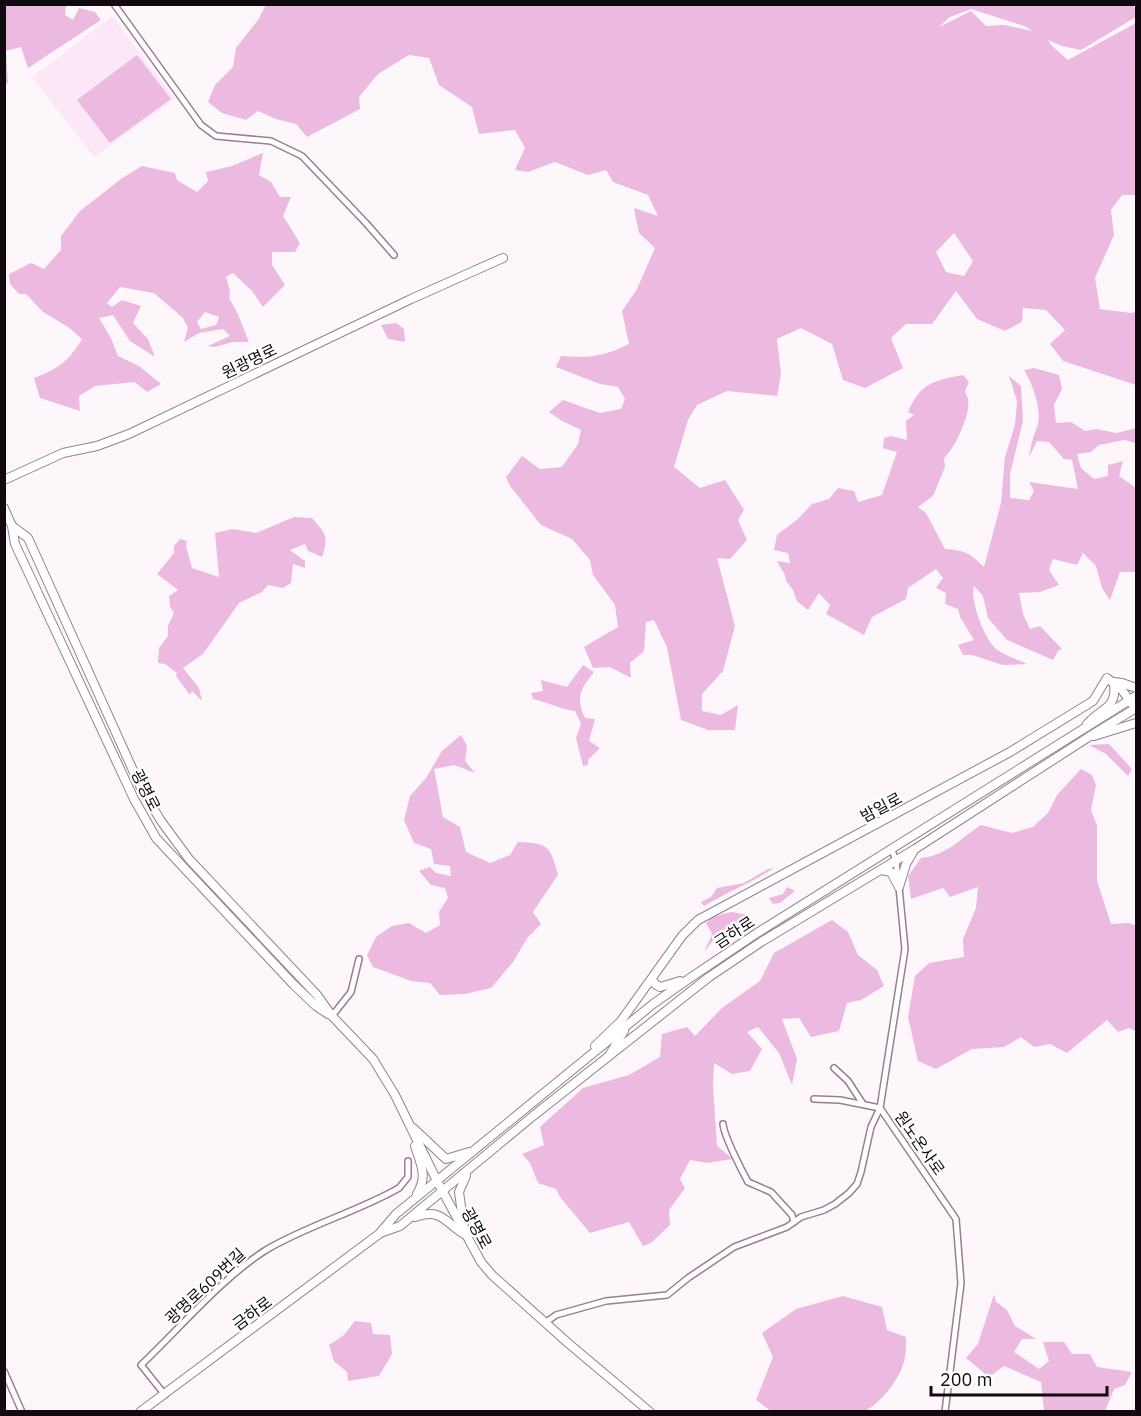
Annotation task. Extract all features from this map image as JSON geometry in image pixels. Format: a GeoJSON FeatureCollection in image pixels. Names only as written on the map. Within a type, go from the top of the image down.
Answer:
{"type":"FeatureCollection","features":[{"type":"Feature","properties":{"kind":"main road","name":"원광명로"},"geometry":{"type":"LineString","coordinates":[[4,480],[63,453],[97,446],[129,434],[371,318],[503,258]]}},
{"type":"Feature","properties":{"kind":"main road","name":"광명로"},"geometry":{"type":"LineString","coordinates":[[4,508],[15,544],[134,799],[156,838],[293,984],[316,1006],[332,1016]]}},
{"type":"Feature","properties":{"kind":"main road","name":"광명로"},"geometry":{"type":"LineString","coordinates":[[9,522],[28,538],[141,788],[189,859],[317,995],[332,1016],[373,1059],[395,1095],[437,1181],[481,1262],[492,1275],[545,1323],[650,1412]]}},
{"type":"Feature","properties":{"kind":"main road","name":"밤일로"},"geometry":{"type":"LineString","coordinates":[[642,994],[682,936],[698,920],[1010,752],[1093,701],[1107,678],[1114,682]]}},
{"type":"Feature","properties":{"kind":"main road"},"geometry":{"type":"LineString","coordinates":[[1114,682],[1137,688]]}},
{"type":"Feature","properties":{"kind":"main road"},"geometry":{"type":"LineString","coordinates":[[1114,682],[1133,699],[1136,709]]}},
{"type":"Feature","properties":{"kind":"main road"},"geometry":{"type":"LineString","coordinates":[[1080,731],[1113,703],[1116,695],[1114,682]]}},
{"type":"Feature","properties":{"kind":"main road","name":"금하로"},"geometry":{"type":"LineString","coordinates":[[140,1412],[379,1234],[396,1214],[653,1004],[757,933],[1133,699]]}},
{"type":"Feature","properties":{"kind":"main road","name":"금하로"},"geometry":{"type":"LineString","coordinates":[[379,1234],[400,1226],[709,977],[761,942],[896,861],[1136,709]]}},
{"type":"Feature","properties":{"kind":"main road"},"geometry":{"type":"LineString","coordinates":[[1087,738],[1137,723]]}},
{"type":"Feature","properties":{"kind":"main road"},"geometry":{"type":"LineString","coordinates":[[899,887],[907,861],[915,849]]}},
{"type":"Feature","properties":{"kind":"main road"},"geometry":{"type":"LineString","coordinates":[[881,870],[891,872],[899,887]]}},
{"type":"Feature","properties":{"kind":"main road"},"geometry":{"type":"LineString","coordinates":[[652,979],[657,986],[665,987],[690,978]]}},
{"type":"Feature","properties":{"kind":"main road"},"geometry":{"type":"LineString","coordinates":[[608,1059],[642,994]]}},
{"type":"Feature","properties":{"kind":"main road"},"geometry":{"type":"LineString","coordinates":[[578,1065],[621,1021],[642,994]]}},
{"type":"Feature","properties":{"kind":"main road"},"geometry":{"type":"LineString","coordinates":[[409,1125],[446,1159],[476,1149]]}},
{"type":"Feature","properties":{"kind":"main road"},"geometry":{"type":"LineString","coordinates":[[409,1125],[424,1176],[423,1185],[414,1200]]}},
{"type":"Feature","properties":{"kind":"main road"},"geometry":{"type":"LineString","coordinates":[[465,1235],[459,1192],[461,1183],[472,1167]]}},
{"type":"Feature","properties":{"kind":"main road"},"geometry":{"type":"LineString","coordinates":[[410,1218],[433,1213],[440,1215],[465,1235]]}},
{"type":"Feature","properties":{"kind":"street"},"geometry":{"type":"LineString","coordinates":[[114,4],[201,125],[216,136],[271,141],[302,156],[394,255]]}},
{"type":"Feature","properties":{"kind":"street","name":"원노온사로"},"geometry":{"type":"LineString","coordinates":[[892,850],[896,861],[905,949],[880,1108],[956,1219],[961,1283],[945,1412]]}},
{"type":"Feature","properties":{"kind":"street"},"geometry":{"type":"LineString","coordinates":[[332,1016],[351,992],[359,959]]}},
{"type":"Feature","properties":{"kind":"street"},"geometry":{"type":"LineString","coordinates":[[834,1068],[848,1081],[863,1104]]}},
{"type":"Feature","properties":{"kind":"street"},"geometry":{"type":"LineString","coordinates":[[545,1323],[556,1315],[606,1301],[667,1295],[734,1247],[787,1227],[801,1217],[824,1210],[849,1193],[857,1184],[871,1127],[880,1108],[840,1100],[814,1099]]}},
{"type":"Feature","properties":{"kind":"street"},"geometry":{"type":"LineString","coordinates":[[723,1125],[723,1133],[748,1182],[771,1192],[792,1215],[794,1222]]}},
{"type":"Feature","properties":{"kind":"street","name":"광명로609번길"},"geometry":{"type":"LineString","coordinates":[[165,1395],[141,1365],[245,1266],[273,1246],[399,1188],[408,1177],[408,1161]]}},
{"type":"Feature","properties":{"kind":"street"},"geometry":{"type":"LineString","coordinates":[[4,1371],[22,1412]]}},
{"type":"Feature","properties":{"kind":"shaded area"},"geometry":{"type":"Polygon","coordinates":[[[5,4],[66,5],[65,15],[73,20],[79,8],[95,12],[101,20],[28,68],[21,47],[6,51],[8,82],[5,86],[5,4]]]}},
{"type":"Feature","properties":{"kind":"shaded area"},"geometry":{"type":"Polygon","coordinates":[[[266,5],[1133,5],[1136,17],[1081,50],[1048,40],[1068,60],[1136,23],[1136,195],[1122,195],[1111,210],[1114,235],[1095,278],[1100,309],[1136,312],[1136,385],[1063,361],[1050,344],[1065,330],[1046,310],[1023,308],[1022,322],[1005,331],[977,319],[956,291],[932,324],[906,324],[891,338],[903,368],[865,388],[843,380],[832,344],[801,328],[777,339],[781,374],[777,396],[727,391],[697,405],[688,420],[674,467],[700,488],[725,480],[744,510],[738,520],[747,540],[730,559],[717,558],[735,626],[723,671],[702,694],[702,711],[721,715],[738,705],[735,730],[708,730],[681,720],[667,647],[654,620],[646,622],[644,651],[630,663],[631,678],[610,667],[593,668],[584,647],[618,627],[615,605],[593,575],[590,560],[572,539],[541,525],[510,486],[506,477],[522,456],[540,469],[562,467],[578,444],[581,430],[549,412],[563,400],[600,413],[621,409],[625,399],[618,387],[600,384],[556,367],[561,356],[596,356],[629,344],[622,311],[637,289],[655,248],[639,233],[634,208],[658,216],[648,195],[613,182],[606,170],[588,175],[555,162],[528,172],[515,170],[525,148],[515,130],[479,134],[472,107],[439,85],[429,58],[409,55],[378,74],[359,97],[360,109],[307,137],[296,124],[258,111],[246,120],[222,113],[208,102],[215,85],[233,67],[236,48],[258,20],[266,5]],[[971,9],[950,17],[939,27],[971,11],[986,26],[1004,25],[1033,31],[1024,26],[971,9]],[[954,233],[936,252],[946,272],[964,276],[973,261],[954,233]]]}},
{"type":"Feature","properties":{"kind":"shaded area"},"geometry":{"type":"Polygon","coordinates":[[[112,16],[175,99],[94,157],[32,77],[112,16]]]}},
{"type":"Feature","properties":{"kind":"shaded area"},"geometry":{"type":"Polygon","coordinates":[[[137,55],[171,99],[110,143],[77,100],[137,55]]]}},
{"type":"Feature","properties":{"kind":"shaded area"},"geometry":{"type":"Polygon","coordinates":[[[263,153],[259,175],[271,182],[280,197],[291,197],[283,216],[300,243],[295,252],[272,252],[272,265],[285,285],[263,307],[252,291],[233,273],[226,277],[230,291],[229,298],[249,342],[208,346],[230,336],[223,329],[199,333],[184,342],[188,328],[183,318],[154,293],[120,287],[107,303],[112,307],[122,300],[141,306],[133,323],[148,339],[155,357],[130,341],[113,315],[99,318],[118,356],[139,366],[161,384],[147,392],[135,382],[95,386],[79,396],[80,411],[40,398],[34,378],[62,363],[82,339],[68,327],[43,312],[26,294],[19,294],[10,284],[9,274],[31,263],[44,269],[61,250],[61,236],[80,211],[121,179],[142,166],[175,173],[177,180],[197,192],[208,181],[206,172],[232,166],[263,153]],[[205,312],[197,322],[201,329],[216,325],[219,317],[205,312]]]}},
{"type":"Feature","properties":{"kind":"shaded area"},"geometry":{"type":"Polygon","coordinates":[[[396,323],[404,329],[405,342],[388,339],[381,325],[396,323]]]}},
{"type":"Feature","properties":{"kind":"shaded area"},"geometry":{"type":"Polygon","coordinates":[[[1034,368],[1059,375],[1062,389],[1054,405],[1056,423],[1071,422],[1085,431],[1096,429],[1117,433],[1136,428],[1136,443],[1124,440],[1099,445],[1091,452],[1077,454],[1081,468],[1094,479],[1108,476],[1108,465],[1123,461],[1119,476],[1136,488],[1136,572],[1120,572],[1110,600],[1102,588],[1096,566],[1083,553],[1077,565],[1053,559],[1049,570],[1059,585],[1040,592],[1019,593],[1023,614],[1030,629],[1040,626],[1062,649],[1058,651],[1053,660],[1007,640],[988,618],[983,596],[974,586],[976,610],[991,644],[1002,653],[1027,664],[1003,665],[972,655],[963,655],[958,645],[974,640],[960,617],[958,609],[945,604],[946,593],[936,588],[943,578],[936,569],[908,588],[906,599],[872,617],[864,635],[826,614],[830,605],[819,593],[808,610],[797,601],[777,561],[790,563],[788,553],[774,550],[777,535],[798,519],[812,504],[829,499],[838,488],[854,491],[858,502],[882,495],[897,452],[883,448],[884,438],[891,436],[907,440],[906,421],[914,415],[908,412],[918,394],[936,381],[963,375],[969,382],[965,391],[968,399],[967,414],[961,431],[944,458],[945,467],[933,496],[918,507],[926,513],[945,549],[958,550],[967,554],[984,567],[1001,503],[1005,457],[1015,425],[1017,401],[1009,376],[1021,386],[1023,421],[1010,474],[1010,498],[1029,500],[1034,491],[1029,482],[1078,489],[1072,460],[1064,459],[1049,442],[1037,441],[1029,457],[1039,416],[1034,391],[1024,370],[1034,368]]]}},
{"type":"Feature","properties":{"kind":"shaded area"},"geometry":{"type":"Polygon","coordinates":[[[294,517],[312,518],[320,528],[326,540],[322,557],[308,551],[305,544],[290,550],[305,561],[305,568],[293,564],[291,583],[283,588],[268,585],[262,592],[239,603],[203,654],[183,668],[199,688],[202,701],[192,691],[190,695],[176,676],[177,673],[165,664],[158,663],[159,648],[168,636],[168,626],[174,613],[170,607],[169,596],[178,590],[157,574],[174,553],[174,546],[180,539],[187,541],[186,546],[192,568],[219,577],[215,533],[233,529],[256,533],[294,517]]]}},
{"type":"Feature","properties":{"kind":"shaded area"},"geometry":{"type":"Polygon","coordinates":[[[583,665],[594,672],[583,688],[580,705],[585,718],[595,719],[589,741],[600,748],[588,760],[588,765],[583,766],[576,738],[581,724],[575,711],[533,699],[531,693],[543,691],[541,680],[567,687],[583,665]]]}},
{"type":"Feature","properties":{"kind":"shaded area"},"geometry":{"type":"Polygon","coordinates":[[[461,735],[467,746],[465,761],[475,773],[454,765],[434,769],[443,817],[460,827],[466,852],[490,863],[510,855],[518,842],[542,845],[550,852],[558,875],[533,912],[541,924],[528,937],[513,962],[491,988],[465,994],[440,995],[430,983],[411,981],[373,967],[367,955],[376,937],[392,926],[409,923],[426,933],[440,925],[439,912],[448,898],[445,888],[431,885],[419,871],[430,867],[436,873],[451,876],[450,866],[434,864],[431,849],[414,843],[404,820],[410,796],[426,778],[442,751],[461,735]]]}},
{"type":"Feature","properties":{"kind":"shaded area"},"geometry":{"type":"Polygon","coordinates":[[[1109,744],[1132,769],[1128,776],[1106,754],[1089,745],[1109,744]]]}},
{"type":"Feature","properties":{"kind":"shaded area"},"geometry":{"type":"Polygon","coordinates":[[[1081,769],[1092,775],[1096,785],[1091,810],[1097,826],[1097,881],[1111,924],[1129,923],[1136,926],[1136,1031],[1129,1028],[1118,1032],[1107,1020],[1067,1053],[1050,1044],[1034,1047],[1021,1037],[1004,1047],[972,1049],[936,1069],[918,1061],[908,1017],[915,976],[929,963],[964,957],[963,939],[976,908],[978,887],[950,897],[943,888],[911,899],[908,876],[921,858],[946,850],[981,825],[1012,833],[1033,827],[1048,813],[1057,795],[1081,769]]]}},
{"type":"Feature","properties":{"kind":"shaded area"},"geometry":{"type":"Polygon","coordinates":[[[774,868],[704,906],[701,902],[711,897],[717,888],[744,883],[774,868]]]}},
{"type":"Feature","properties":{"kind":"shaded area"},"geometry":{"type":"Polygon","coordinates":[[[787,887],[795,891],[780,903],[773,904],[769,898],[783,894],[787,887]]]}},
{"type":"Feature","properties":{"kind":"shaded area"},"geometry":{"type":"Polygon","coordinates":[[[731,912],[748,915],[727,934],[716,937],[704,952],[712,934],[706,923],[712,917],[731,912]]]}},
{"type":"Feature","properties":{"kind":"shaded area"},"geometry":{"type":"Polygon","coordinates":[[[832,920],[848,932],[858,955],[877,970],[884,986],[861,1000],[847,1003],[839,1031],[811,1037],[799,1018],[782,1019],[797,1059],[792,1085],[779,1053],[758,1027],[747,1032],[762,1049],[750,1071],[732,1074],[714,1063],[713,1086],[717,1146],[733,1159],[707,1163],[690,1160],[680,1179],[685,1188],[669,1210],[670,1225],[651,1243],[643,1246],[629,1222],[590,1233],[556,1189],[538,1183],[530,1163],[522,1154],[544,1145],[540,1127],[583,1088],[629,1075],[660,1057],[662,1034],[687,1027],[695,1036],[722,1008],[760,981],[774,953],[832,920]]]}},
{"type":"Feature","properties":{"kind":"shaded area"},"geometry":{"type":"Polygon","coordinates":[[[994,1294],[996,1302],[1007,1310],[1015,1326],[1036,1339],[1022,1339],[1014,1352],[1039,1369],[1049,1361],[1043,1342],[1064,1342],[1072,1354],[1090,1354],[1097,1367],[1132,1372],[1125,1385],[1114,1389],[1105,1411],[1044,1411],[1041,1382],[1004,1366],[989,1377],[966,1358],[978,1344],[994,1294]]]}},
{"type":"Feature","properties":{"kind":"shaded area"},"geometry":{"type":"Polygon","coordinates":[[[843,1296],[882,1307],[887,1330],[906,1337],[905,1357],[896,1381],[878,1402],[865,1411],[771,1411],[756,1400],[773,1357],[762,1333],[796,1309],[843,1296]]]}},
{"type":"Feature","properties":{"kind":"shaded area"},"geometry":{"type":"Polygon","coordinates":[[[355,1321],[371,1323],[373,1334],[390,1335],[392,1354],[379,1376],[348,1381],[347,1372],[334,1361],[329,1345],[344,1335],[355,1321]]]}}]}
